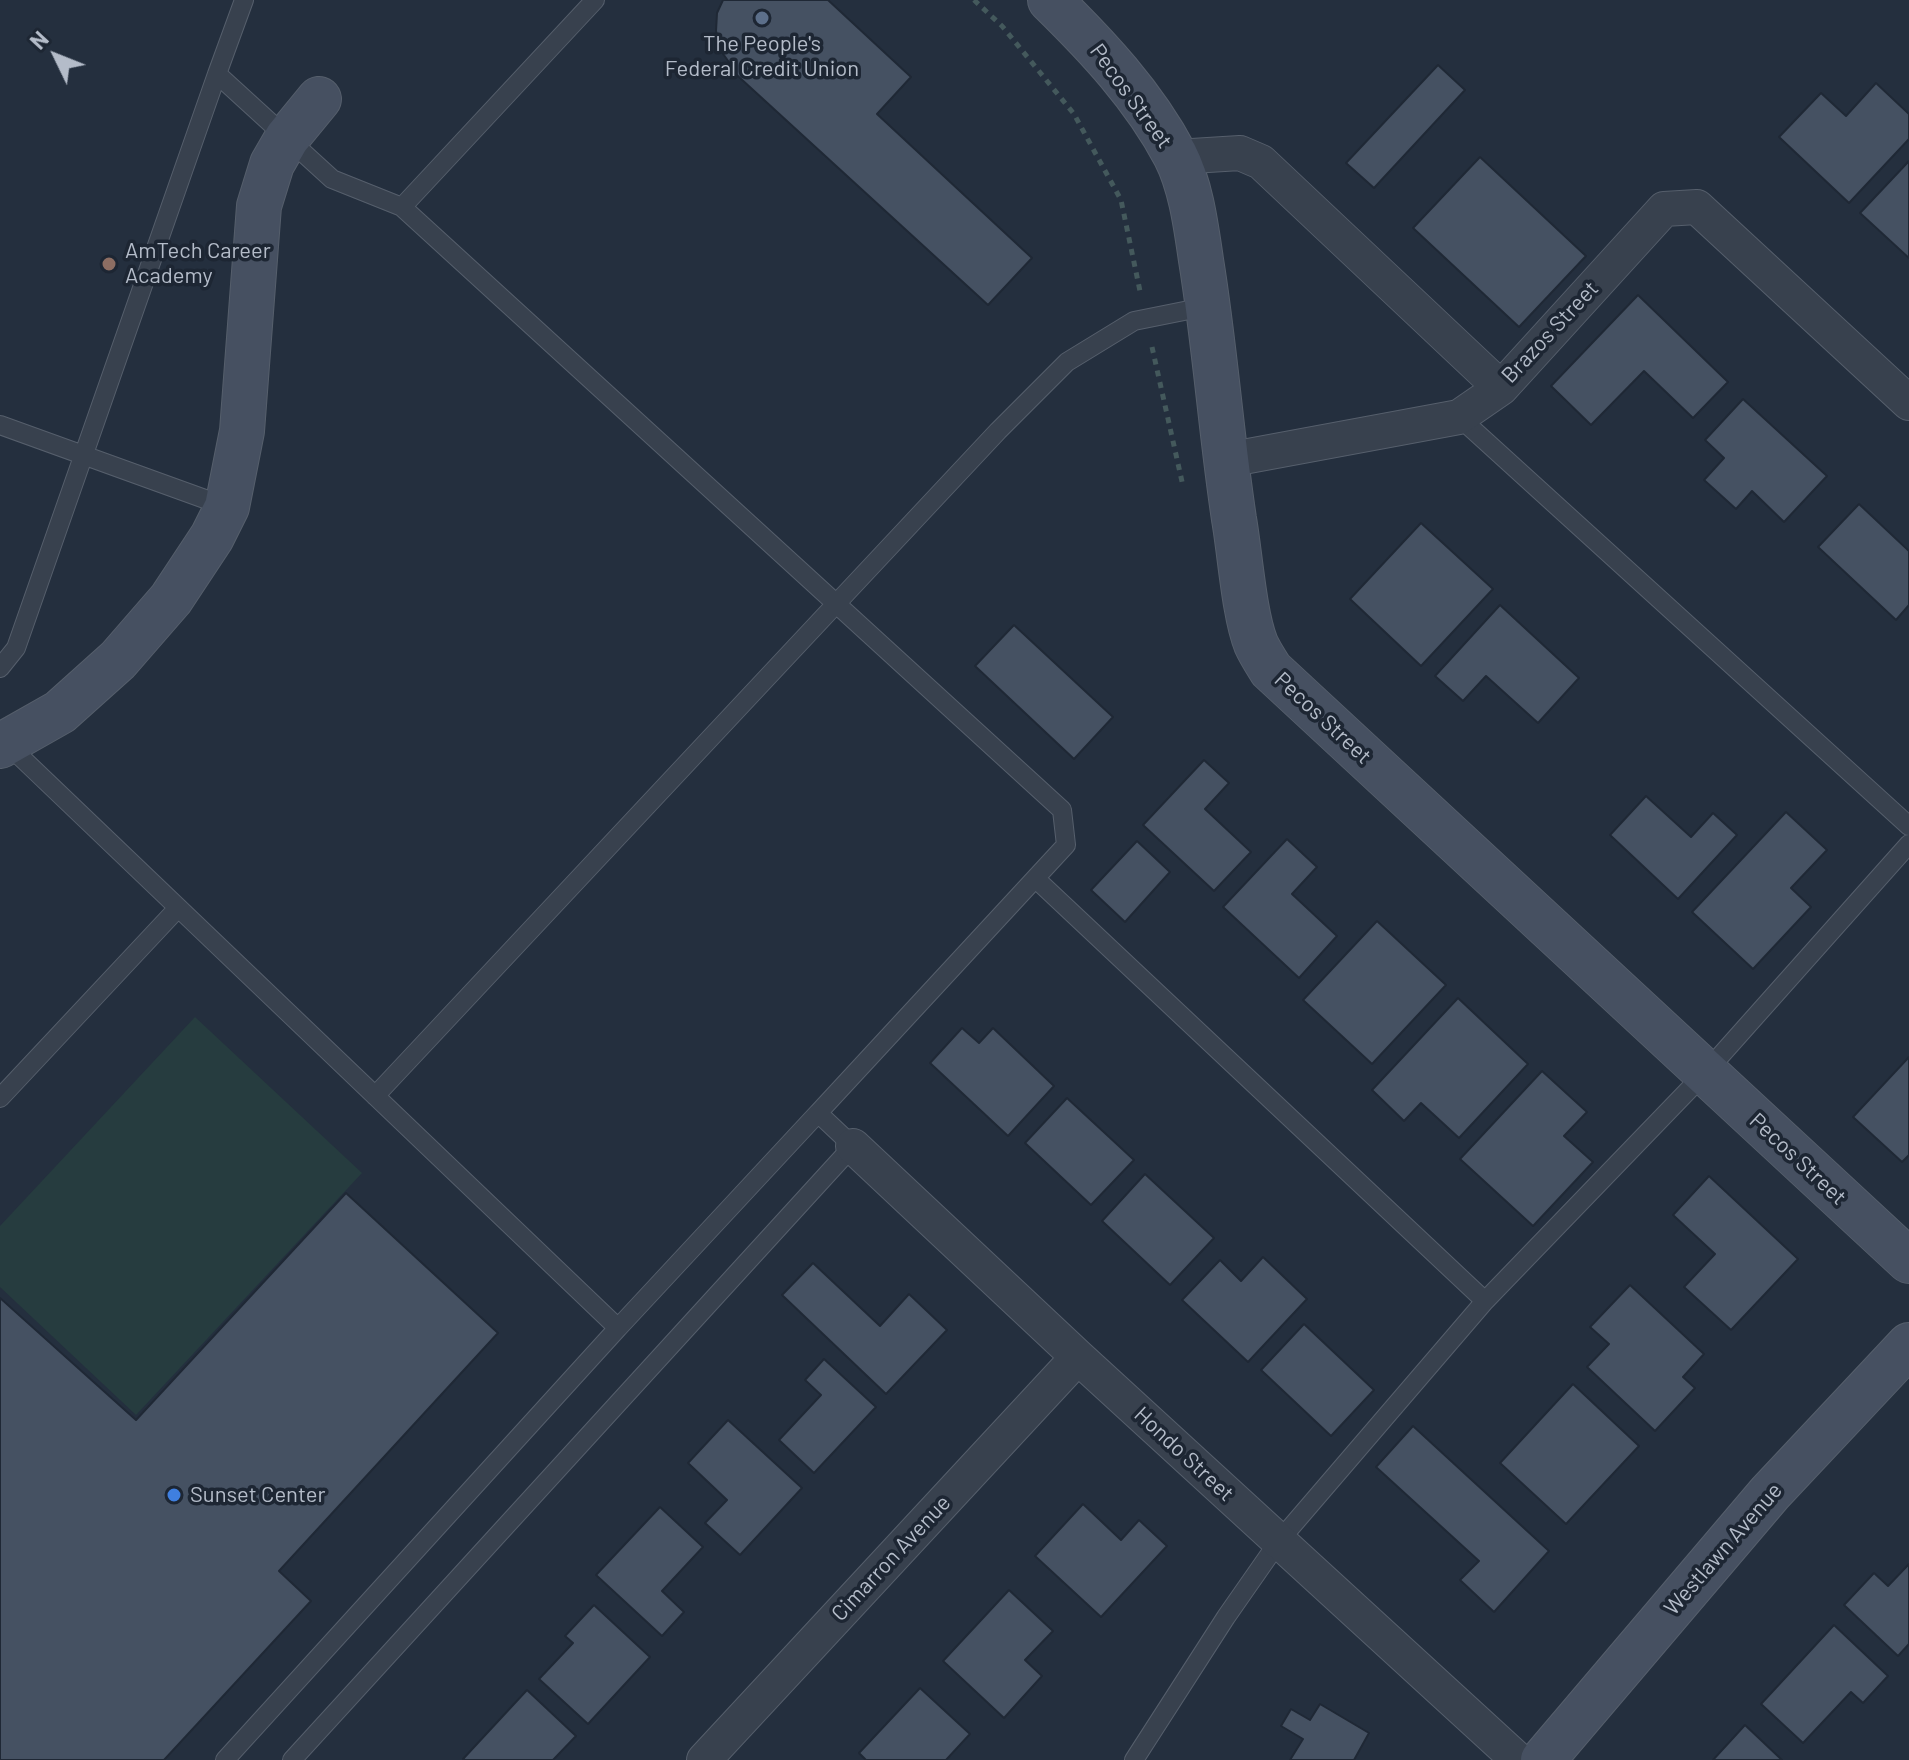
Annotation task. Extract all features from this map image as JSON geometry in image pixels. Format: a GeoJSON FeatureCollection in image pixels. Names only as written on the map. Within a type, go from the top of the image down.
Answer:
{"type":"FeatureCollection","features":[{"type":"Feature","properties":{"kind":"street","name":"Pecos Street"},"geometry":{"type":"LineString","coordinates":[[1050,0],[1119,72],[1176,157],[1194,216],[1209,306],[1227,460],[1253,632],[1271,670],[1909,1261]]}},
{"type":"Feature","properties":{"kind":"street"},"geometry":{"type":"LineString","coordinates":[[2,740],[60,712],[118,660],[171,599],[212,537],[227,507],[242,431],[259,206],[272,164],[287,138],[319,99]]}},
{"type":"Feature","properties":{"kind":"street","name":"Brazos Street"},"geometry":{"type":"LineString","coordinates":[[1176,157],[1240,153],[1261,162],[1501,388],[1664,209],[1697,207],[1909,403]]}},
{"type":"Feature","properties":{"kind":"street"},"geometry":{"type":"LineString","coordinates":[[1227,460],[1459,417],[1501,388]]}},
{"type":"Feature","properties":{"kind":"street","name":"Hondo Street"},"geometry":{"type":"LineString","coordinates":[[853,1146],[1518,1760]]}},
{"type":"Feature","properties":{"kind":"street","name":"Westlawn Avenue"},"geometry":{"type":"LineString","coordinates":[[1543,1760],[1770,1493],[1909,1345]]}},
{"type":"Feature","properties":{"kind":"street","name":"Cimarron Avenue"},"geometry":{"type":"LineString","coordinates":[[704,1760],[1078,1357]]}},
{"type":"Feature","properties":{"kind":"lane"},"geometry":{"type":"LineString","coordinates":[[0,668],[16,648],[244,0]]}},
{"type":"Feature","properties":{"kind":"lane"},"geometry":{"type":"LineString","coordinates":[[402,207],[595,0]]}},
{"type":"Feature","properties":{"kind":"lane"},"geometry":{"type":"LineString","coordinates":[[217,74],[332,179],[402,207],[1062,810],[1066,845],[618,1328],[225,1760]]}},
{"type":"Feature","properties":{"kind":"lane"},"geometry":{"type":"LineString","coordinates":[[375,1096],[998,431],[1067,362],[1134,321],[1209,306]]}},
{"type":"Feature","properties":{"kind":"lane"},"geometry":{"type":"LineString","coordinates":[[1459,417],[1909,826]]}},
{"type":"Feature","properties":{"kind":"lane"},"geometry":{"type":"LineString","coordinates":[[0,425],[227,507]]}},
{"type":"Feature","properties":{"kind":"lane"},"geometry":{"type":"LineString","coordinates":[[2,740],[618,1328]]}},
{"type":"Feature","properties":{"kind":"lane"},"geometry":{"type":"LineString","coordinates":[[1134,1760],[1279,1541],[1485,1301],[1705,1073],[1909,844]]}},
{"type":"Feature","properties":{"kind":"lane"},"geometry":{"type":"LineString","coordinates":[[1036,879],[1485,1301]]}},
{"type":"Feature","properties":{"kind":"lane"},"geometry":{"type":"LineString","coordinates":[[0,1098],[178,908]]}},
{"type":"Feature","properties":{"kind":"lane"},"geometry":{"type":"LineString","coordinates":[[292,1760],[853,1146],[818,1113]]}},
{"type":"Feature","properties":{"kind":"green space"},"geometry":{"type":"Polygon","coordinates":[[[195,1017],[362,1173],[136,1415],[0,1287],[0,1226],[195,1017]]]}},
{"type":"Feature","properties":{"kind":"building"},"geometry":{"type":"Polygon","coordinates":[[[723,0],[828,0],[911,77],[877,114],[1032,258],[988,305],[728,67],[731,65],[721,51],[716,31],[717,13],[723,0]]]}},
{"type":"Feature","properties":{"kind":"building"},"geometry":{"type":"Polygon","coordinates":[[[1438,65],[1465,90],[1374,188],[1346,163],[1438,65]]]}},
{"type":"Feature","properties":{"kind":"building"},"geometry":{"type":"Polygon","coordinates":[[[1876,83],[1909,114],[1909,139],[1849,203],[1779,137],[1821,93],[1846,116],[1876,83]]]}},
{"type":"Feature","properties":{"kind":"building"},"geometry":{"type":"Polygon","coordinates":[[[1480,157],[1586,256],[1519,327],[1413,228],[1480,157]]]}},
{"type":"Feature","properties":{"kind":"building"},"geometry":{"type":"Polygon","coordinates":[[[1909,161],[1909,258],[1860,213],[1909,161]]]}},
{"type":"Feature","properties":{"kind":"building"},"geometry":{"type":"Polygon","coordinates":[[[1638,295],[1728,382],[1693,418],[1644,371],[1591,425],[1551,386],[1638,295]]]}},
{"type":"Feature","properties":{"kind":"building"},"geometry":{"type":"Polygon","coordinates":[[[1743,399],[1827,476],[1784,522],[1752,491],[1736,509],[1704,480],[1724,458],[1705,440],[1743,399]]]}},
{"type":"Feature","properties":{"kind":"building"},"geometry":{"type":"Polygon","coordinates":[[[1859,504],[1909,551],[1909,605],[1896,620],[1818,547],[1859,504]]]}},
{"type":"Feature","properties":{"kind":"building"},"geometry":{"type":"Polygon","coordinates":[[[1421,523],[1493,589],[1421,666],[1350,599],[1421,523]]]}},
{"type":"Feature","properties":{"kind":"building"},"geometry":{"type":"Polygon","coordinates":[[[1500,605],[1579,678],[1538,723],[1486,676],[1463,701],[1435,676],[1500,605]]]}},
{"type":"Feature","properties":{"kind":"building"},"geometry":{"type":"Polygon","coordinates":[[[1014,625],[1113,717],[1074,759],[975,666],[1014,625]]]}},
{"type":"Feature","properties":{"kind":"building"},"geometry":{"type":"Polygon","coordinates":[[[1204,760],[1229,783],[1205,809],[1251,852],[1214,891],[1143,825],[1204,760]]]}},
{"type":"Feature","properties":{"kind":"building"},"geometry":{"type":"Polygon","coordinates":[[[1646,796],[1691,837],[1713,813],[1737,835],[1678,899],[1610,835],[1646,796]]]}},
{"type":"Feature","properties":{"kind":"building"},"geometry":{"type":"Polygon","coordinates":[[[1786,812],[1827,850],[1791,888],[1811,907],[1753,969],[1692,912],[1786,812]]]}},
{"type":"Feature","properties":{"kind":"building"},"geometry":{"type":"Polygon","coordinates":[[[1287,839],[1317,867],[1292,894],[1337,936],[1299,978],[1223,907],[1287,839]]]}},
{"type":"Feature","properties":{"kind":"building"},"geometry":{"type":"Polygon","coordinates":[[[1137,841],[1170,872],[1125,922],[1091,890],[1137,841]]]}},
{"type":"Feature","properties":{"kind":"building"},"geometry":{"type":"Polygon","coordinates":[[[1377,921],[1446,985],[1372,1064],[1303,1000],[1377,921]]]}},
{"type":"Feature","properties":{"kind":"building"},"geometry":{"type":"Polygon","coordinates":[[[1458,998],[1528,1064],[1459,1138],[1421,1103],[1404,1121],[1372,1090],[1458,998]]]}},
{"type":"Feature","properties":{"kind":"building"},"geometry":{"type":"Polygon","coordinates":[[[962,1028],[979,1043],[993,1028],[1054,1086],[1008,1136],[930,1063],[962,1028]]]}},
{"type":"Feature","properties":{"kind":"building"},"geometry":{"type":"Polygon","coordinates":[[[1909,1057],[1909,1155],[1902,1162],[1853,1117],[1909,1057]]]}},
{"type":"Feature","properties":{"kind":"building"},"geometry":{"type":"Polygon","coordinates":[[[1542,1071],[1587,1112],[1564,1136],[1593,1162],[1533,1226],[1460,1159],[1542,1071]]]}},
{"type":"Feature","properties":{"kind":"building"},"geometry":{"type":"Polygon","coordinates":[[[1067,1098],[1134,1160],[1091,1205],[1025,1143],[1067,1098]]]}},
{"type":"Feature","properties":{"kind":"building"},"geometry":{"type":"Polygon","coordinates":[[[1145,1174],[1214,1238],[1170,1285],[1102,1221],[1145,1174]]]}},
{"type":"Feature","properties":{"kind":"building"},"geometry":{"type":"Polygon","coordinates":[[[1709,1176],[1798,1259],[1731,1330],[1684,1287],[1715,1254],[1673,1215],[1709,1176]]]}},
{"type":"Feature","properties":{"kind":"building","name":"Sunset Center"},"geometry":{"type":"Polygon","coordinates":[[[346,1193],[498,1333],[279,1571],[311,1601],[164,1760],[0,1760],[0,1298],[136,1420],[346,1193]]]}},
{"type":"Feature","properties":{"kind":"building"},"geometry":{"type":"Polygon","coordinates":[[[1263,1257],[1307,1299],[1248,1362],[1182,1300],[1220,1260],[1241,1281],[1263,1257]]]}},
{"type":"Feature","properties":{"kind":"building"},"geometry":{"type":"Polygon","coordinates":[[[813,1263],[880,1326],[909,1294],[947,1330],[886,1394],[782,1295],[813,1263]]]}},
{"type":"Feature","properties":{"kind":"building"},"geometry":{"type":"Polygon","coordinates":[[[1630,1285],[1704,1354],[1683,1377],[1695,1388],[1655,1431],[1587,1367],[1609,1344],[1590,1327],[1630,1285]]]}},
{"type":"Feature","properties":{"kind":"building"},"geometry":{"type":"Polygon","coordinates":[[[1304,1324],[1374,1390],[1331,1436],[1261,1370],[1304,1324]]]}},
{"type":"Feature","properties":{"kind":"building"},"geometry":{"type":"Polygon","coordinates":[[[824,1359],[876,1407],[814,1473],[779,1440],[821,1395],[805,1380],[824,1359]]]}},
{"type":"Feature","properties":{"kind":"building"},"geometry":{"type":"Polygon","coordinates":[[[1573,1384],[1639,1446],[1566,1524],[1500,1463],[1573,1384]]]}},
{"type":"Feature","properties":{"kind":"building"},"geometry":{"type":"Polygon","coordinates":[[[728,1420],[802,1488],[740,1555],[705,1523],[727,1500],[688,1463],[728,1420]]]}},
{"type":"Feature","properties":{"kind":"building"},"geometry":{"type":"Polygon","coordinates":[[[1413,1426],[1549,1551],[1494,1612],[1460,1580],[1479,1561],[1376,1467],[1413,1426]]]}},
{"type":"Feature","properties":{"kind":"building"},"geometry":{"type":"Polygon","coordinates":[[[1083,1504],[1121,1540],[1139,1520],[1167,1546],[1101,1617],[1035,1556],[1083,1504]]]}},
{"type":"Feature","properties":{"kind":"building"},"geometry":{"type":"Polygon","coordinates":[[[660,1507],[703,1547],[662,1591],[684,1612],[662,1636],[596,1575],[660,1507]]]}},
{"type":"Feature","properties":{"kind":"building"},"geometry":{"type":"Polygon","coordinates":[[[1909,1564],[1909,1644],[1898,1656],[1844,1605],[1874,1573],[1888,1586],[1909,1564]]]}},
{"type":"Feature","properties":{"kind":"building"},"geometry":{"type":"Polygon","coordinates":[[[1009,1590],[1053,1631],[1025,1660],[1042,1676],[1004,1718],[943,1661],[1009,1590]]]}},
{"type":"Feature","properties":{"kind":"building"},"geometry":{"type":"Polygon","coordinates":[[[594,1605],[650,1657],[588,1724],[539,1679],[573,1643],[565,1636],[594,1605]]]}},
{"type":"Feature","properties":{"kind":"building"},"geometry":{"type":"Polygon","coordinates":[[[1834,1625],[1888,1676],[1863,1703],[1851,1692],[1803,1743],[1761,1704],[1834,1625]]]}},
{"type":"Feature","properties":{"kind":"building"},"geometry":{"type":"Polygon","coordinates":[[[920,1688],[970,1734],[946,1760],[866,1760],[859,1753],[920,1688]]]}},
{"type":"Feature","properties":{"kind":"building"},"geometry":{"type":"Polygon","coordinates":[[[527,1690],[576,1736],[553,1760],[463,1759],[527,1690]]]}},
{"type":"Feature","properties":{"kind":"building"},"geometry":{"type":"Polygon","coordinates":[[[1320,1704],[1369,1733],[1354,1760],[1290,1760],[1303,1739],[1281,1726],[1291,1709],[1310,1720],[1320,1704]]]}},
{"type":"Feature","properties":{"kind":"building"},"geometry":{"type":"Polygon","coordinates":[[[1745,1725],[1782,1760],[1713,1760],[1745,1725]]]}},
{"type":"Feature","properties":{"kind":"place","name":"The People's Federal Credit Union"},"geometry":{"type":"Point","coordinates":[762,18]}},
{"type":"Feature","properties":{"kind":"place","name":"AmTech Career Academy"},"geometry":{"type":"Point","coordinates":[109,264]}},
{"type":"Feature","properties":{"kind":"place","name":"Sunset Center"},"geometry":{"type":"Point","coordinates":[174,1495]}}]}
